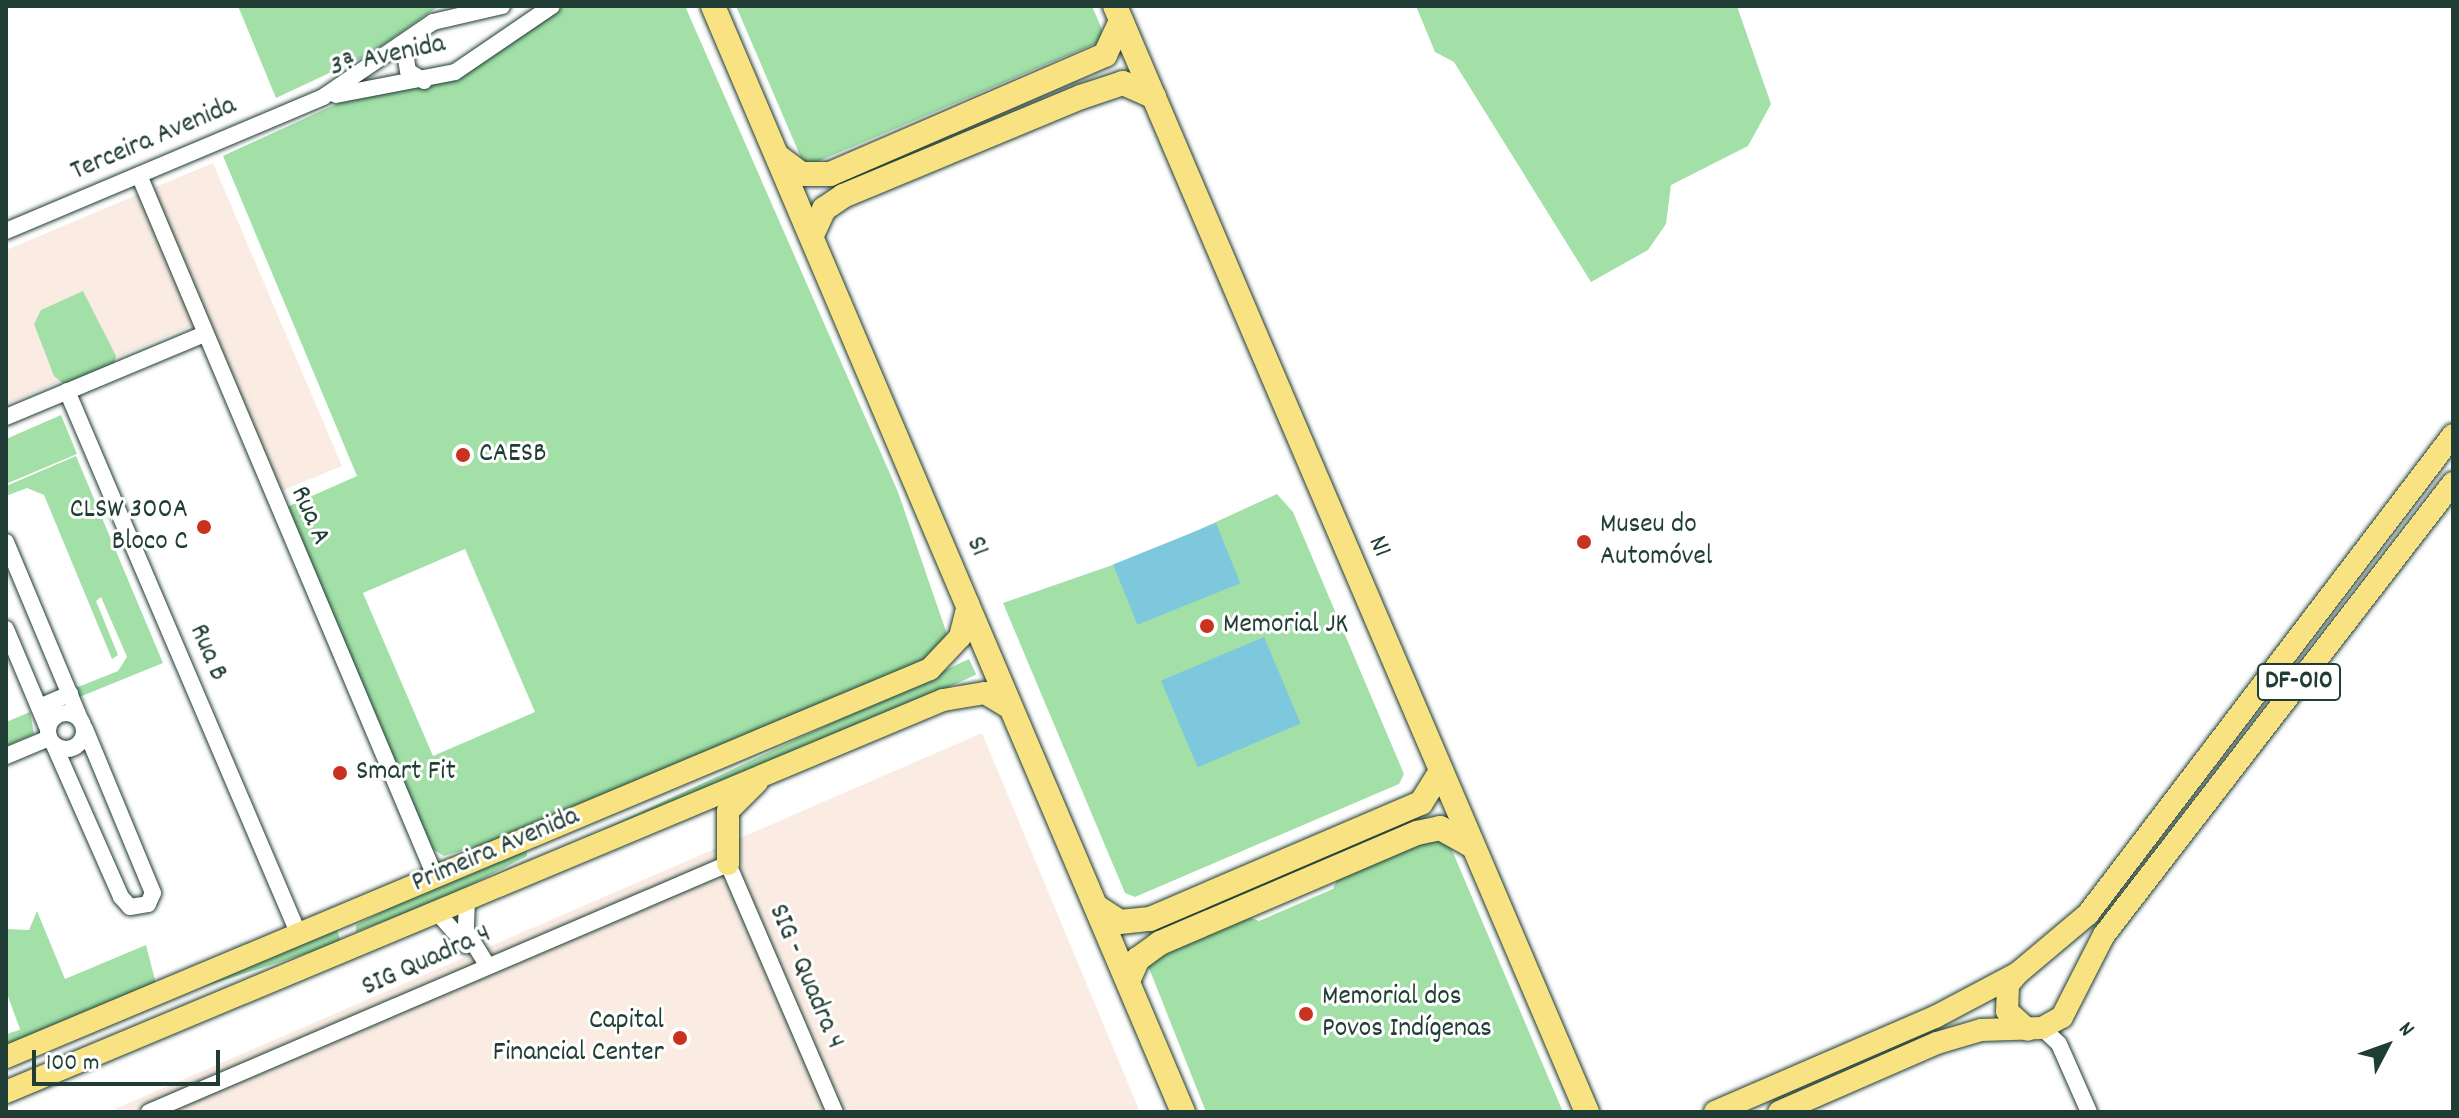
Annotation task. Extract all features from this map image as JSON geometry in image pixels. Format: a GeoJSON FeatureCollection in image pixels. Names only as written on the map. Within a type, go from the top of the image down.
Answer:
{"type":"FeatureCollection","features":[{"type":"Feature","properties":{"kind":"highway","name":"S1"},"geometry":{"type":"LineString","coordinates":[[713,6],[1183,1112]]}},
{"type":"Feature","properties":{"kind":"highway"},"geometry":{"type":"LineString","coordinates":[[778,156],[801,174],[830,174],[1105,55],[1118,13]]}},
{"type":"Feature","properties":{"kind":"highway","name":"N1"},"geometry":{"type":"LineString","coordinates":[[1118,13],[1587,1112]]}},
{"type":"Feature","properties":{"kind":"highway"},"geometry":{"type":"LineString","coordinates":[[812,235],[824,209],[843,196],[1081,97],[1123,83],[1154,97]]}},
{"type":"Feature","properties":{"kind":"highway"},"geometry":{"type":"LineString","coordinates":[[1097,907],[1120,922],[1150,919],[1421,803],[1441,771]]}},
{"type":"Feature","properties":{"kind":"highway"},"geometry":{"type":"LineString","coordinates":[[1128,981],[1138,959],[1160,943],[1417,833],[1440,828],[1473,846]]}},
{"type":"Feature","properties":{"kind":"main road","name":"DF-010"},"geometry":{"type":"LineString","coordinates":[[1715,1112],[1935,1017],[2018,973],[2116,882],[2453,435]]}},
{"type":"Feature","properties":{"kind":"main road","name":"DF-010"},"geometry":{"type":"LineString","coordinates":[[2035,1029],[2062,1017],[2104,935],[2453,483]]}},
{"type":"Feature","properties":{"kind":"main road","name":"Primeira Avenida"},"geometry":{"type":"LineString","coordinates":[[6,1057],[930,669],[960,637],[968,604]]}},
{"type":"Feature","properties":{"kind":"main road","name":"Primeira Avenida"},"geometry":{"type":"LineString","coordinates":[[6,1092],[537,865],[955,696],[985,693],[1012,709]]}},
{"type":"Feature","properties":{"kind":"main road"},"geometry":{"type":"LineString","coordinates":[[728,864],[728,811],[773,768]]}},
{"type":"Feature","properties":{"kind":"main road"},"geometry":{"type":"LineString","coordinates":[[526,839],[539,849],[537,865]]}},
{"type":"Feature","properties":{"kind":"main road"},"geometry":{"type":"LineString","coordinates":[[349,913],[344,930],[359,943]]}},
{"type":"Feature","properties":{"kind":"main road"},"geometry":{"type":"LineString","coordinates":[[2018,973],[2008,985],[2007,1011],[2035,1029]]}},
{"type":"Feature","properties":{"kind":"main road"},"geometry":{"type":"LineString","coordinates":[[1779,1112],[1937,1043],[1981,1030],[2035,1029]]}},
{"type":"Feature","properties":{"kind":"street","name":"3ª Avenida"},"geometry":{"type":"LineString","coordinates":[[323,97],[424,81],[455,72],[505,42],[552,6]]}},
{"type":"Feature","properties":{"kind":"street","name":"3ª Avenida"},"geometry":{"type":"LineString","coordinates":[[323,97],[404,46],[433,22],[498,7]]}},
{"type":"Feature","properties":{"kind":"street"},"geometry":{"type":"LineString","coordinates":[[498,7],[504,15],[505,42]]}},
{"type":"Feature","properties":{"kind":"street"},"geometry":{"type":"LineString","coordinates":[[404,46],[408,71],[424,81]]}},
{"type":"Feature","properties":{"kind":"street","name":"Terceira Avenida"},"geometry":{"type":"LineString","coordinates":[[6,231],[323,97]]}},
{"type":"Feature","properties":{"kind":"street","name":"Rua A"},"geometry":{"type":"LineString","coordinates":[[139,175],[202,335],[435,876]]}},
{"type":"Feature","properties":{"kind":"street"},"geometry":{"type":"LineString","coordinates":[[6,417],[202,335]]}},
{"type":"Feature","properties":{"kind":"street","name":"Rua B"},"geometry":{"type":"LineString","coordinates":[[67,391],[299,935]]}},
{"type":"Feature","properties":{"kind":"street"},"geometry":{"type":"LineString","coordinates":[[6,542],[153,893],[148,904],[130,907],[121,897],[6,629]]}},
{"type":"Feature","properties":{"kind":"street"},"geometry":{"type":"LineString","coordinates":[[39,707],[70,694]]}},
{"type":"Feature","properties":{"kind":"street"},"geometry":{"type":"LineString","coordinates":[[6,756],[50,737],[66,713],[83,725]]}},
{"type":"Feature","properties":{"kind":"street"},"geometry":{"type":"LineString","coordinates":[[50,737],[79,745],[83,725]]}},
{"type":"Feature","properties":{"kind":"street","name":"SIG Quadra 4"},"geometry":{"type":"LineString","coordinates":[[148,1110],[480,965],[728,864]]}},
{"type":"Feature","properties":{"kind":"street","name":"SIG - Quadra 4"},"geometry":{"type":"LineString","coordinates":[[728,864],[835,1112]]}},
{"type":"Feature","properties":{"kind":"street"},"geometry":{"type":"LineString","coordinates":[[467,897],[466,931],[480,965]]}},
{"type":"Feature","properties":{"kind":"street"},"geometry":{"type":"LineString","coordinates":[[435,910],[480,965]]}},
{"type":"Feature","properties":{"kind":"street"},"geometry":{"type":"LineString","coordinates":[[448,980],[468,949]]}},
{"type":"Feature","properties":{"kind":"street"},"geometry":{"type":"LineString","coordinates":[[2035,1029],[2059,1044],[2089,1112]]}},
{"type":"Feature","properties":{"kind":"shaded area"},"geometry":{"type":"Polygon","coordinates":[[[213,163],[342,466],[279,492],[205,320],[6,404],[6,250],[213,163]]]}},
{"type":"Feature","properties":{"kind":"shaded area"},"geometry":{"type":"Polygon","coordinates":[[[982,733],[1140,1112],[108,1112],[982,733]]]}},
{"type":"Feature","properties":{"kind":"green space"},"geometry":{"type":"Polygon","coordinates":[[[238,6],[439,6],[370,54],[276,98],[238,6]]]}},
{"type":"Feature","properties":{"kind":"green space"},"geometry":{"type":"Polygon","coordinates":[[[565,6],[685,6],[898,492],[948,637],[938,655],[524,832],[444,856],[431,848],[287,507],[357,476],[223,156],[356,95],[459,77],[565,6]],[[465,549],[363,593],[433,756],[535,712],[465,549]]]}},
{"type":"Feature","properties":{"kind":"green space"},"geometry":{"type":"Polygon","coordinates":[[[736,6],[1092,6],[1106,39],[805,167],[736,6]]]}},
{"type":"Feature","properties":{"kind":"green space"},"geometry":{"type":"Polygon","coordinates":[[[1416,6],[1737,6],[1771,104],[1748,146],[1671,185],[1666,224],[1648,250],[1591,282],[1454,62],[1435,52],[1416,6]]]}},
{"type":"Feature","properties":{"kind":"green space"},"geometry":{"type":"Polygon","coordinates":[[[83,291],[116,356],[114,365],[66,386],[54,376],[34,324],[41,310],[83,291]]]}},
{"type":"Feature","properties":{"kind":"green space"},"geometry":{"type":"Polygon","coordinates":[[[61,415],[77,454],[6,484],[6,439],[61,415]]]}},
{"type":"Feature","properties":{"kind":"green space"},"geometry":{"type":"Polygon","coordinates":[[[76,456],[163,663],[77,698],[73,689],[118,671],[127,657],[101,597],[96,601],[118,655],[112,659],[44,495],[27,488],[6,496],[6,486],[76,456]]]}},
{"type":"Feature","properties":{"kind":"green space"},"geometry":{"type":"Polygon","coordinates":[[[1277,494],[1293,512],[1404,774],[1399,784],[1135,897],[1125,893],[1003,603],[1150,552],[1277,494]]]}},
{"type":"Feature","properties":{"kind":"green space"},"geometry":{"type":"Polygon","coordinates":[[[969,659],[976,674],[557,870],[549,855],[969,659]]]}},
{"type":"Feature","properties":{"kind":"green space"},"geometry":{"type":"Polygon","coordinates":[[[30,712],[34,734],[6,746],[6,722],[30,712]]]}},
{"type":"Feature","properties":{"kind":"green space"},"geometry":{"type":"Polygon","coordinates":[[[1434,837],[1449,843],[1563,1112],[1206,1112],[1147,963],[1247,916],[1259,921],[1333,889],[1338,877],[1434,837]]]}},
{"type":"Feature","properties":{"kind":"green space"},"geometry":{"type":"Polygon","coordinates":[[[527,848],[527,856],[447,897],[356,932],[356,925],[439,883],[527,848]]]}},
{"type":"Feature","properties":{"kind":"green space"},"geometry":{"type":"Polygon","coordinates":[[[37,911],[65,979],[146,945],[156,984],[24,1040],[6,991],[6,929],[29,930],[37,911]]]}},
{"type":"Feature","properties":{"kind":"green space"},"geometry":{"type":"Polygon","coordinates":[[[336,927],[341,942],[6,1051],[6,1034],[336,927]]]}},
{"type":"Feature","properties":{"kind":"water"},"geometry":{"type":"Polygon","coordinates":[[[1216,523],[1240,583],[1137,625],[1113,565],[1216,523]]]}},
{"type":"Feature","properties":{"kind":"water"},"geometry":{"type":"Polygon","coordinates":[[[1264,637],[1301,724],[1198,767],[1161,681],[1264,637]]]}},
{"type":"Feature","properties":{"kind":"place","name":"CAESB"},"geometry":{"type":"Point","coordinates":[463,455]}},
{"type":"Feature","properties":{"kind":"place","name":"CLSW 300A Bloco C"},"geometry":{"type":"Point","coordinates":[204,527]}},
{"type":"Feature","properties":{"kind":"place","name":"Museu do Automóvel"},"geometry":{"type":"Point","coordinates":[1584,542]}},
{"type":"Feature","properties":{"kind":"place","name":"Memorial JK"},"geometry":{"type":"Point","coordinates":[1207,626]}},
{"type":"Feature","properties":{"kind":"place","name":"Smart Fit"},"geometry":{"type":"Point","coordinates":[340,773]}},
{"type":"Feature","properties":{"kind":"place","name":"Memorial dos Povos Indígenas"},"geometry":{"type":"Point","coordinates":[1306,1014]}},
{"type":"Feature","properties":{"kind":"place","name":"Capital Financial Center"},"geometry":{"type":"Point","coordinates":[680,1038]}}]}
